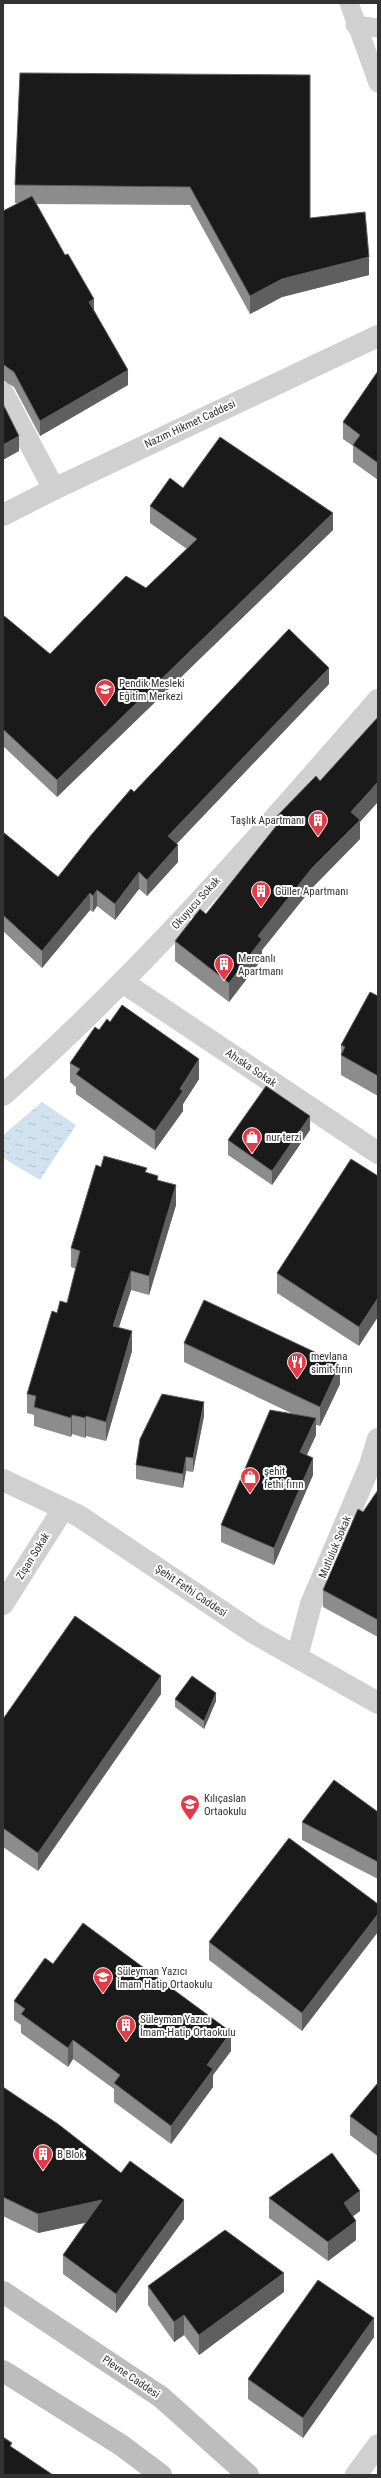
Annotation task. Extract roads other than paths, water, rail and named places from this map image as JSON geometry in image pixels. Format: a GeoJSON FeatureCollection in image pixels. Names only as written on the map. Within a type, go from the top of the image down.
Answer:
{"type":"FeatureCollection","features":[{"type":"Feature","properties":{"kind":"main road","name":"Plevne Caddesi"},"geometry":{"type":"LineString","coordinates":[[3,2292],[161,2397],[248,2475]]}},
{"type":"Feature","properties":{"kind":"main road"},"geometry":{"type":"LineString","coordinates":[[3,2371],[121,2445],[161,2475]]}},
{"type":"Feature","properties":{"kind":"street","name":"Nazım Hikmet Caddesi"},"geometry":{"type":"LineString","coordinates":[[3,516],[54,489],[378,336]]}},
{"type":"Feature","properties":{"kind":"street"},"geometry":{"type":"LineString","coordinates":[[3,393],[54,489]]}},
{"type":"Feature","properties":{"kind":"street","name":"Okuyucu Sokak"},"geometry":{"type":"LineString","coordinates":[[3,1095],[61,1044],[124,983],[295,795],[378,700]]}},
{"type":"Feature","properties":{"kind":"street","name":"Ahıska Sokak"},"geometry":{"type":"LineString","coordinates":[[124,983],[378,1153]]}},
{"type":"Feature","properties":{"kind":"street","name":"Mutluluk Sokak"},"geometry":{"type":"LineString","coordinates":[[297,1657],[311,1604],[370,1465],[378,1439]]}},
{"type":"Feature","properties":{"kind":"street","name":"Şehit Fethi Caddesi"},"geometry":{"type":"LineString","coordinates":[[3,1480],[79,1516],[254,1633],[378,1703]]}},
{"type":"Feature","properties":{"kind":"street","name":"Zişan Sokak"},"geometry":{"type":"LineString","coordinates":[[3,1604],[63,1509]]}},
{"type":"Feature","properties":{"kind":"street"},"geometry":{"type":"LineString","coordinates":[[356,2475],[378,2445]]}},
{"type":"Feature","properties":{"kind":"lane"},"geometry":{"type":"LineString","coordinates":[[348,3],[378,83]]}},
{"type":"Feature","properties":{"kind":"lane"},"geometry":{"type":"LineString","coordinates":[[355,25],[378,28]]}},
{"type":"Feature","properties":{"kind":"water"},"geometry":{"type":"Polygon","coordinates":[[[42,1102],[76,1125],[40,1180],[3,1158],[3,1135],[42,1102]]]}},
{"type":"Feature","properties":{"kind":"place","name":"Pendik Mesleki Eğitim Merkezi"},"geometry":{"type":"Point","coordinates":[105,706]}},
{"type":"Feature","properties":{"kind":"place","name":"Taşlık Apartmanı"},"geometry":{"type":"Point","coordinates":[318,837]}},
{"type":"Feature","properties":{"kind":"place","name":"Güller Apartmanı"},"geometry":{"type":"Point","coordinates":[261,908]}},
{"type":"Feature","properties":{"kind":"place","name":"Mercanlı Apartmanı"},"geometry":{"type":"Point","coordinates":[224,981]}},
{"type":"Feature","properties":{"kind":"place","name":"nur terzi"},"geometry":{"type":"Point","coordinates":[252,1154]}},
{"type":"Feature","properties":{"kind":"place","name":"mevlana simit fırın"},"geometry":{"type":"Point","coordinates":[297,1379]}},
{"type":"Feature","properties":{"kind":"place","name":"şehit fethi fırın"},"geometry":{"type":"Point","coordinates":[250,1494]}},
{"type":"Feature","properties":{"kind":"place","name":"Kılıçaslan Ortaokulu"},"geometry":{"type":"Point","coordinates":[190,1821]}},
{"type":"Feature","properties":{"kind":"place","name":"Süleyman Yazıcı İmam Hatip Ortaokulu"},"geometry":{"type":"Point","coordinates":[103,1994]}},
{"type":"Feature","properties":{"kind":"place","name":"Süleyman Yazıcı İmam-Hatip Ortaokulu"},"geometry":{"type":"Point","coordinates":[126,2042]}},
{"type":"Feature","properties":{"kind":"place","name":"B Blok"},"geometry":{"type":"Point","coordinates":[43,2171]}}]}
